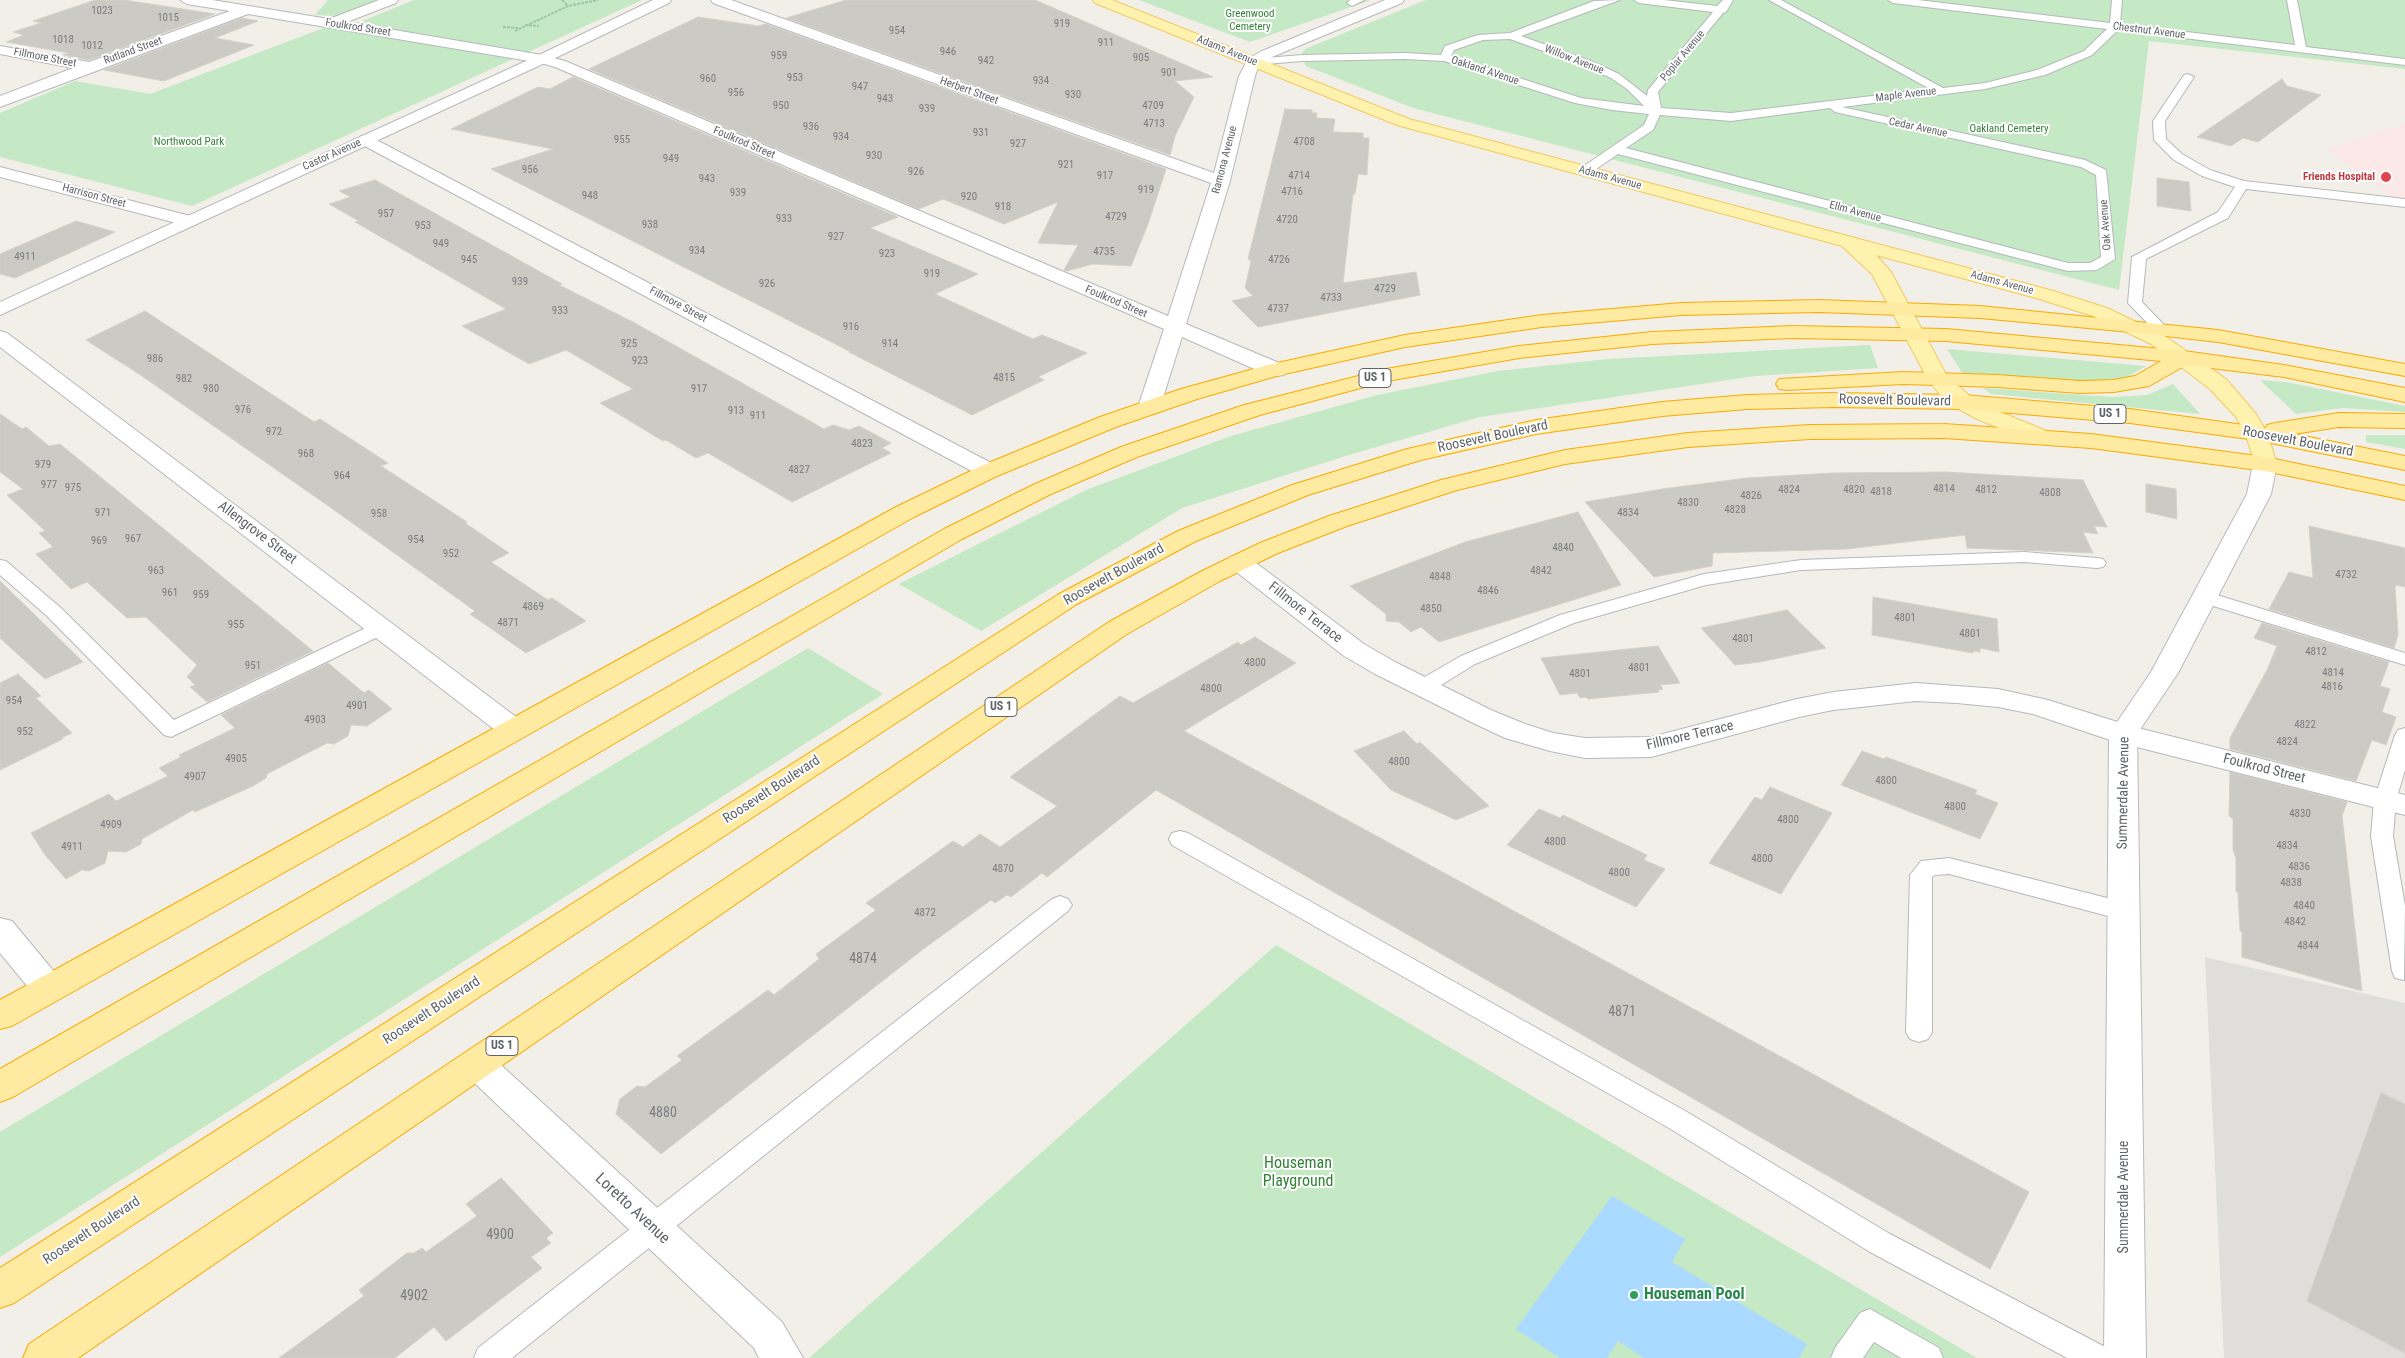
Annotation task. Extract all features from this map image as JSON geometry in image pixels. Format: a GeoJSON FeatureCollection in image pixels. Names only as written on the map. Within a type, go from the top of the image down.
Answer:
{"type":"FeatureCollection","features":[{"type":"Feature","properties":{"kind":"highway","name":"US 1"},"geometry":{"type":"LineString","coordinates":[[0,1016],[905,512],[989,471],[1068,437],[1149,407],[1276,370],[1414,340],[1497,327],[1606,315],[1728,307],[1901,308],[2031,316],[2218,336],[2405,370]]}},
{"type":"Feature","properties":{"kind":"highway","name":"US 1"},"geometry":{"type":"LineString","coordinates":[[0,1087],[873,579],[995,511],[1129,452],[1252,410],[1377,377],[1519,352],[1626,340],[1755,333],[1915,334],[2044,342],[2184,357],[2284,372],[2405,395]]}},
{"type":"Feature","properties":{"kind":"highway"},"geometry":{"type":"LineString","coordinates":[[1662,408],[1750,390],[1806,382],[1938,378],[2080,387],[2114,386],[2140,381],[2184,357]]}},
{"type":"Feature","properties":{"kind":"highway","name":"Roosevelt Boulevard"},"geometry":{"type":"LineString","coordinates":[[0,1290],[1068,599],[1146,556],[1224,519],[1300,490],[1388,462],[1497,434],[1579,419],[1662,408],[1747,402],[1833,400],[1963,402],[2075,410],[2256,433],[2405,463]]}},
{"type":"Feature","properties":{"kind":"highway"},"geometry":{"type":"LineString","coordinates":[[2256,433],[2340,420],[2405,421]]}},
{"type":"Feature","properties":{"kind":"highway","name":"Roosevelt Boulevard"},"geometry":{"type":"LineString","coordinates":[[44,1358],[1042,679],[1153,607],[1239,562],[1299,535],[1412,495],[1528,465],[1607,450],[1688,440],[1810,432],[1930,431],[2041,437],[2142,447],[2266,464],[2405,493]]}},
{"type":"Feature","properties":{"kind":"main road","name":"Adams Avenue"},"geometry":{"type":"LineString","coordinates":[[1100,0],[1403,122],[2043,294],[2100,312],[2131,326]]}},
{"type":"Feature","properties":{"kind":"main road"},"geometry":{"type":"LineString","coordinates":[[1827,235],[1862,252],[1872,261],[1885,278],[1938,378],[1963,402],[2008,426],[2041,437]]}},
{"type":"Feature","properties":{"kind":"main road"},"geometry":{"type":"LineString","coordinates":[[2131,326],[2184,357],[2229,394],[2245,414],[2256,433],[2266,464]]}},
{"type":"Feature","properties":{"kind":"street","name":"Foulkrod Street"},"geometry":{"type":"LineString","coordinates":[[187,0],[542,59],[560,64],[1276,370]]}},
{"type":"Feature","properties":{"kind":"street","name":"Rutland Street"},"geometry":{"type":"LineString","coordinates":[[0,102],[246,10],[265,0]]}},
{"type":"Feature","properties":{"kind":"street"},"geometry":{"type":"LineString","coordinates":[[332,23],[391,0]]}},
{"type":"Feature","properties":{"kind":"street","name":"Castor Avenue"},"geometry":{"type":"LineString","coordinates":[[0,309],[542,59],[664,0]]}},
{"type":"Feature","properties":{"kind":"street","name":"Herbert Street"},"geometry":{"type":"LineString","coordinates":[[718,0],[1221,181]]}},
{"type":"Feature","properties":{"kind":"street"},"geometry":{"type":"LineString","coordinates":[[1253,62],[1267,54],[1397,0]]}},
{"type":"Feature","properties":{"kind":"street","name":"Fillmore Street"},"geometry":{"type":"LineString","coordinates":[[0,50],[90,67]]}},
{"type":"Feature","properties":{"kind":"street","name":"Ramona Avenue"},"geometry":{"type":"LineString","coordinates":[[1149,407],[1221,181],[1247,76],[1253,62]]}},
{"type":"Feature","properties":{"kind":"street","name":"Fillmore Street"},"geometry":{"type":"LineString","coordinates":[[367,140],[989,471]]}},
{"type":"Feature","properties":{"kind":"street","name":"Harrison Street"},"geometry":{"type":"LineString","coordinates":[[0,172],[188,221]]}},
{"type":"Feature","properties":{"kind":"street","name":"Allengrove Street"},"geometry":{"type":"LineString","coordinates":[[0,337],[514,730]]}},
{"type":"Feature","properties":{"kind":"street","name":"Summerdale Avenue"},"geometry":{"type":"LineString","coordinates":[[2125,1358],[2123,734],[2164,673],[2259,494],[2266,464]]}},
{"type":"Feature","properties":{"kind":"street","name":"Fillmore Terrace"},"geometry":{"type":"LineString","coordinates":[[1239,562],[1354,650],[1423,687],[1515,731],[1550,742],[1585,748],[1651,747],[1680,741],[1798,708],[1833,701],[1916,692],[1998,698],[2030,704],[2076,717],[2123,734]]}},
{"type":"Feature","properties":{"kind":"street","name":"Foulkrod Street"},"geometry":{"type":"LineString","coordinates":[[2123,734],[2395,803]]}},
{"type":"Feature","properties":{"kind":"street"},"geometry":{"type":"LineString","coordinates":[[0,930],[49,989]]}},
{"type":"Feature","properties":{"kind":"street","name":"Loretto Avenue"},"geometry":{"type":"LineString","coordinates":[[477,1064],[768,1335],[782,1358]]}},
{"type":"Feature","properties":{"kind":"lane"},"geometry":{"type":"LineString","coordinates":[[1445,58],[1450,48],[1482,37],[1511,36],[1563,18],[1598,3],[1614,0]]}},
{"type":"Feature","properties":{"kind":"lane"},"geometry":{"type":"LineString","coordinates":[[1639,0],[1725,5]]}},
{"type":"Feature","properties":{"kind":"lane"},"geometry":{"type":"LineString","coordinates":[[1774,0],[1941,91]]}},
{"type":"Feature","properties":{"kind":"lane","name":"Chestnut Avenue"},"geometry":{"type":"LineString","coordinates":[[1893,0],[1953,4],[2115,27],[2405,62]]}},
{"type":"Feature","properties":{"kind":"lane"},"geometry":{"type":"LineString","coordinates":[[2115,27],[2117,0]]}},
{"type":"Feature","properties":{"kind":"lane"},"geometry":{"type":"LineString","coordinates":[[2292,0],[2301,49]]}},
{"type":"Feature","properties":{"kind":"lane","name":"Poplar Avenue"},"geometry":{"type":"LineString","coordinates":[[1656,111],[1652,92],[1725,5]]}},
{"type":"Feature","properties":{"kind":"lane","name":"Maple Avenue"},"geometry":{"type":"LineString","coordinates":[[1656,111],[1731,117],[2013,81],[2041,73],[2088,53],[2115,27]]}},
{"type":"Feature","properties":{"kind":"lane","name":"Willow Avenue"},"geometry":{"type":"LineString","coordinates":[[1511,36],[1589,64],[1616,76],[1656,111]]}},
{"type":"Feature","properties":{"kind":"lane","name":"Oakland AVenue"},"geometry":{"type":"LineString","coordinates":[[1253,62],[1281,59],[1404,56],[1445,58],[1578,101],[1656,111]]}},
{"type":"Feature","properties":{"kind":"lane"},"geometry":{"type":"LineString","coordinates":[[2188,77],[2159,121],[2160,140],[2178,157],[2206,174],[2242,185],[2405,203]]}},
{"type":"Feature","properties":{"kind":"lane","name":"Cedar Avenue"},"geometry":{"type":"LineString","coordinates":[[1820,106],[2085,164],[2102,173]]}},
{"type":"Feature","properties":{"kind":"lane"},"geometry":{"type":"LineString","coordinates":[[1585,171],[1649,127],[1656,111]]}},
{"type":"Feature","properties":{"kind":"lane","name":"Ellm Avenue"},"geometry":{"type":"LineString","coordinates":[[1618,150],[2068,267],[2092,267]]}},
{"type":"Feature","properties":{"kind":"lane","name":"Oak Avenue"},"geometry":{"type":"LineString","coordinates":[[2092,267],[2108,259],[2102,173]]}},
{"type":"Feature","properties":{"kind":"lane"},"geometry":{"type":"LineString","coordinates":[[2161,329],[2135,303],[2139,257],[2223,215],[2242,185]]}},
{"type":"Feature","properties":{"kind":"lane"},"geometry":{"type":"LineString","coordinates":[[1423,687],[1468,660],[1567,619],[1704,580],[1801,565],[2024,557],[2097,563]]}},
{"type":"Feature","properties":{"kind":"lane"},"geometry":{"type":"LineString","coordinates":[[0,565],[54,612],[171,730],[380,628]]}},
{"type":"Feature","properties":{"kind":"lane"},"geometry":{"type":"LineString","coordinates":[[2204,597],[2405,659]]}},
{"type":"Feature","properties":{"kind":"lane"},"geometry":{"type":"LineString","coordinates":[[2404,971],[2401,933],[2382,836],[2395,803],[2405,735]]}},
{"type":"Feature","properties":{"kind":"lane"},"geometry":{"type":"LineString","coordinates":[[1180,839],[1678,1120],[1880,1243],[2096,1358]]}},
{"type":"Feature","properties":{"kind":"lane"},"geometry":{"type":"LineString","coordinates":[[1919,1032],[1921,874],[1929,867],[1948,866],[2123,911]]}},
{"type":"Feature","properties":{"kind":"lane"},"geometry":{"type":"LineString","coordinates":[[489,1358],[1060,905]]}},
{"type":"Feature","properties":{"kind":"lane"},"geometry":{"type":"LineString","coordinates":[[1846,1358],[1870,1323],[1928,1358]]}},
{"type":"Feature","properties":{"kind":"path"},"geometry":{"type":"LineString","coordinates":[[562,0],[568,6]]}},
{"type":"Feature","properties":{"kind":"path"},"geometry":{"type":"LineString","coordinates":[[542,59],[513,37],[513,33],[525,25],[568,6],[598,0]]}},
{"type":"Feature","properties":{"kind":"path"},"geometry":{"type":"LineString","coordinates":[[525,25],[539,26]]}},
{"type":"Feature","properties":{"kind":"shaded area","name":"Friends Hospital"},"geometry":{"type":"Polygon","coordinates":[[[2405,124],[2405,206],[2328,149],[2405,124]]]}},
{"type":"Feature","properties":{"kind":"shaded area"},"geometry":{"type":"Polygon","coordinates":[[[2205,957],[2405,1003],[2405,1358],[2224,1358],[2205,957]]]}},
{"type":"Feature","properties":{"kind":"green space"},"geometry":{"type":"Polygon","coordinates":[[[328,0],[381,0],[341,16],[315,15],[328,0]]]}},
{"type":"Feature","properties":{"kind":"green space","name":"Northwood Park"},"geometry":{"type":"Polygon","coordinates":[[[414,0],[642,0],[192,206],[0,157],[0,113],[75,81],[150,94],[326,27],[340,30],[414,0]]]}},
{"type":"Feature","properties":{"kind":"green space","name":"Greenwood Cemetery"},"geometry":{"type":"Polygon","coordinates":[[[1139,0],[1371,0],[1250,42],[1139,0]]]}},
{"type":"Feature","properties":{"kind":"green space","name":"Oakland Cemetery"},"geometry":{"type":"Polygon","coordinates":[[[1426,0],[2405,0],[2405,69],[2149,41],[2119,290],[1413,108],[1306,66],[1301,55],[1305,49],[1426,0]]]}},
{"type":"Feature","properties":{"kind":"green space"},"geometry":{"type":"Polygon","coordinates":[[[1870,345],[1878,368],[1755,376],[1480,417],[1352,454],[1182,508],[981,631],[899,584],[1086,490],[1231,436],[1377,395],[1498,371],[1608,359],[1870,345]]]}},
{"type":"Feature","properties":{"kind":"green space"},"geometry":{"type":"Polygon","coordinates":[[[1947,349],[2146,366],[2124,379],[2091,384],[1963,374],[1947,349]]]}},
{"type":"Feature","properties":{"kind":"green space"},"geometry":{"type":"Polygon","coordinates":[[[2260,380],[2286,382],[2405,406],[2405,412],[2343,408],[2296,414],[2260,380]]]}},
{"type":"Feature","properties":{"kind":"green space"},"geometry":{"type":"Polygon","coordinates":[[[2173,384],[2200,414],[1991,394],[1983,388],[2112,397],[2147,395],[2173,384]]]}},
{"type":"Feature","properties":{"kind":"green space"},"geometry":{"type":"Polygon","coordinates":[[[2366,435],[2405,435],[2405,449],[2366,442],[2366,435]]]}},
{"type":"Feature","properties":{"kind":"green space"},"geometry":{"type":"Polygon","coordinates":[[[808,648],[883,694],[0,1257],[0,1132],[808,648]]]}},
{"type":"Feature","properties":{"kind":"green space","name":"Houseman Playground"},"geometry":{"type":"Polygon","coordinates":[[[1276,945],[1977,1358],[809,1358],[1276,945]]]}},
{"type":"Feature","properties":{"kind":"water","name":"Houseman Pool"},"geometry":{"type":"Polygon","coordinates":[[[1612,1196],[1685,1239],[1672,1262],[1807,1344],[1799,1358],[1644,1358],[1618,1341],[1607,1358],[1560,1358],[1516,1329],[1612,1196]]]}},
{"type":"Feature","properties":{"kind":"building"},"geometry":{"type":"Polygon","coordinates":[[[95,0],[124,0],[215,14],[89,60],[63,55],[69,53],[6,42],[24,35],[13,32],[41,23],[33,21],[95,0]]]}},
{"type":"Feature","properties":{"kind":"building"},"geometry":{"type":"Polygon","coordinates":[[[846,0],[1035,0],[1213,77],[1175,81],[1194,97],[1175,136],[1170,155],[786,18],[846,0]]]}},
{"type":"Feature","properties":{"kind":"building"},"geometry":{"type":"Polygon","coordinates":[[[698,17],[758,26],[766,24],[1166,169],[1148,224],[1131,266],[1093,264],[1067,271],[1064,270],[1078,245],[1038,243],[1058,202],[1004,224],[943,199],[919,209],[589,69],[698,17]]]}},
{"type":"Feature","properties":{"kind":"building"},"geometry":{"type":"Polygon","coordinates":[[[242,18],[258,21],[215,38],[254,45],[164,81],[104,70],[242,18]]]}},
{"type":"Feature","properties":{"kind":"building"},"geometry":{"type":"Polygon","coordinates":[[[573,77],[898,217],[870,228],[978,274],[935,294],[1033,339],[1042,335],[1087,353],[1038,377],[1044,380],[972,415],[491,169],[553,149],[451,129],[538,87],[550,89],[573,77]]]}},
{"type":"Feature","properties":{"kind":"building"},"geometry":{"type":"Polygon","coordinates":[[[2282,79],[2287,86],[2321,95],[2258,142],[2243,138],[2231,146],[2197,137],[2282,79]]]}},
{"type":"Feature","properties":{"kind":"building"},"geometry":{"type":"Polygon","coordinates":[[[1285,109],[1312,110],[1312,113],[1317,113],[1316,118],[1335,119],[1333,132],[1363,133],[1363,138],[1369,138],[1367,175],[1358,174],[1355,194],[1353,194],[1343,283],[1416,272],[1420,295],[1258,327],[1232,301],[1253,296],[1245,288],[1251,261],[1248,259],[1285,109]]]}},
{"type":"Feature","properties":{"kind":"building"},"geometry":{"type":"Polygon","coordinates":[[[2157,178],[2189,182],[2191,211],[2157,206],[2157,178]]]}},
{"type":"Feature","properties":{"kind":"building"},"geometry":{"type":"Polygon","coordinates":[[[375,180],[562,284],[559,285],[633,322],[824,429],[833,425],[849,430],[859,426],[891,443],[882,448],[891,453],[792,502],[708,453],[696,458],[666,440],[663,441],[600,403],[633,389],[566,350],[529,364],[462,326],[506,309],[355,222],[359,221],[329,204],[351,197],[339,191],[375,180]]]}},
{"type":"Feature","properties":{"kind":"building"},"geometry":{"type":"Polygon","coordinates":[[[76,221],[115,232],[15,278],[0,274],[0,254],[76,221]]]}},
{"type":"Feature","properties":{"kind":"building"},"geometry":{"type":"Polygon","coordinates":[[[145,311],[314,422],[320,419],[388,463],[381,466],[467,522],[465,523],[509,553],[491,562],[548,600],[552,598],[586,621],[526,653],[470,614],[475,611],[337,512],[142,376],[86,340],[145,311]]]}},
{"type":"Feature","properties":{"kind":"building"},"geometry":{"type":"Polygon","coordinates":[[[0,414],[22,429],[26,427],[49,446],[60,444],[313,651],[207,702],[190,687],[195,685],[187,677],[197,665],[146,617],[127,618],[87,582],[71,589],[36,554],[53,547],[39,533],[45,531],[7,495],[23,489],[0,472],[0,414]]]}},
{"type":"Feature","properties":{"kind":"building"},"geometry":{"type":"Polygon","coordinates":[[[1946,472],[2083,480],[2107,527],[2094,526],[2098,534],[2083,532],[2093,553],[1967,548],[1965,535],[1847,549],[1713,553],[1712,566],[1654,577],[1585,502],[1662,489],[1747,478],[1832,473],[1946,472]]]}},
{"type":"Feature","properties":{"kind":"building"},"geometry":{"type":"Polygon","coordinates":[[[2146,484],[2176,489],[2177,519],[2146,512],[2146,484]]]}},
{"type":"Feature","properties":{"kind":"building"},"geometry":{"type":"Polygon","coordinates":[[[1578,512],[1621,585],[1439,642],[1421,627],[1411,632],[1399,622],[1386,621],[1386,614],[1350,586],[1465,542],[1578,512]]]}},
{"type":"Feature","properties":{"kind":"building"},"geometry":{"type":"Polygon","coordinates":[[[2309,526],[2405,548],[2405,587],[2395,585],[2398,635],[2394,648],[2269,609],[2289,572],[2313,578],[2309,526]]]}},
{"type":"Feature","properties":{"kind":"building"},"geometry":{"type":"Polygon","coordinates":[[[0,581],[83,662],[45,679],[0,638],[0,581]]]}},
{"type":"Feature","properties":{"kind":"building"},"geometry":{"type":"Polygon","coordinates":[[[1873,597],[1997,619],[1999,652],[1980,648],[1980,652],[1973,651],[1973,653],[1872,635],[1873,597]]]}},
{"type":"Feature","properties":{"kind":"building"},"geometry":{"type":"Polygon","coordinates":[[[1787,610],[1826,648],[1760,662],[1735,665],[1701,628],[1787,610]]]}},
{"type":"Feature","properties":{"kind":"building"},"geometry":{"type":"Polygon","coordinates":[[[2262,623],[2389,662],[2380,686],[2390,689],[2382,712],[2396,717],[2386,745],[2372,740],[2356,781],[2230,749],[2230,738],[2267,670],[2277,646],[2254,638],[2262,623]]]}},
{"type":"Feature","properties":{"kind":"building"},"geometry":{"type":"Polygon","coordinates":[[[1255,637],[1296,663],[1184,731],[2029,1192],[1990,1269],[1156,790],[1047,877],[1042,873],[1011,897],[1007,895],[995,903],[991,900],[926,947],[661,1154],[616,1114],[620,1099],[637,1086],[645,1087],[682,1060],[677,1056],[768,990],[774,995],[819,959],[816,954],[876,910],[866,903],[953,841],[963,847],[980,834],[1000,847],[1057,806],[1010,777],[1120,696],[1133,703],[1238,642],[1241,645],[1255,637]]]}},
{"type":"Feature","properties":{"kind":"building"},"geometry":{"type":"Polygon","coordinates":[[[1658,646],[1680,683],[1660,685],[1663,689],[1658,690],[1659,692],[1588,699],[1586,697],[1580,698],[1577,693],[1560,695],[1541,658],[1658,646]]]}},
{"type":"Feature","properties":{"kind":"building"},"geometry":{"type":"Polygon","coordinates":[[[328,663],[364,693],[369,690],[392,709],[367,726],[351,725],[348,736],[334,744],[327,743],[267,774],[266,778],[253,786],[195,812],[193,810],[142,839],[141,844],[126,852],[108,851],[105,863],[89,871],[82,870],[66,879],[45,855],[31,833],[109,794],[116,801],[168,776],[159,768],[181,757],[179,755],[235,728],[221,715],[328,663]]]}},
{"type":"Feature","properties":{"kind":"building"},"geometry":{"type":"Polygon","coordinates":[[[18,674],[41,696],[36,698],[72,733],[0,770],[0,683],[18,674]]]}},
{"type":"Feature","properties":{"kind":"building"},"geometry":{"type":"Polygon","coordinates":[[[1404,731],[1417,744],[1420,742],[1489,806],[1456,820],[1391,790],[1354,751],[1404,731]]]}},
{"type":"Feature","properties":{"kind":"building"},"geometry":{"type":"Polygon","coordinates":[[[1862,751],[1884,759],[1886,757],[1977,790],[1975,794],[1998,803],[1980,839],[1841,785],[1862,751]]]}},
{"type":"Feature","properties":{"kind":"building"},"geometry":{"type":"Polygon","coordinates":[[[2230,772],[2347,802],[2342,816],[2362,991],[2242,957],[2242,932],[2240,931],[2238,892],[2236,892],[2236,858],[2233,850],[2233,819],[2229,816],[2230,772]]]}},
{"type":"Feature","properties":{"kind":"building"},"geometry":{"type":"Polygon","coordinates":[[[1770,787],[1832,813],[1781,894],[1709,863],[1755,797],[1762,800],[1770,787]]]}},
{"type":"Feature","properties":{"kind":"building"},"geometry":{"type":"Polygon","coordinates":[[[1539,809],[1560,818],[1563,815],[1647,855],[1644,860],[1665,869],[1636,907],[1507,845],[1539,809]]]}},
{"type":"Feature","properties":{"kind":"building"},"geometry":{"type":"Polygon","coordinates":[[[2381,1093],[2405,1104],[2405,1353],[2307,1301],[2381,1093]]]}},
{"type":"Feature","properties":{"kind":"building"},"geometry":{"type":"Polygon","coordinates":[[[501,1178],[553,1233],[546,1238],[551,1243],[531,1257],[542,1268],[446,1341],[434,1327],[395,1358],[279,1358],[364,1296],[359,1290],[407,1253],[414,1253],[422,1248],[426,1252],[477,1216],[466,1204],[501,1178]]]}},
{"type":"Feature","properties":{"kind":"place","name":"Friends Hospital"},"geometry":{"type":"Point","coordinates":[2386,177]}},
{"type":"Feature","properties":{"kind":"place","name":"Houseman Pool"},"geometry":{"type":"Point","coordinates":[1634,1295]}}]}
